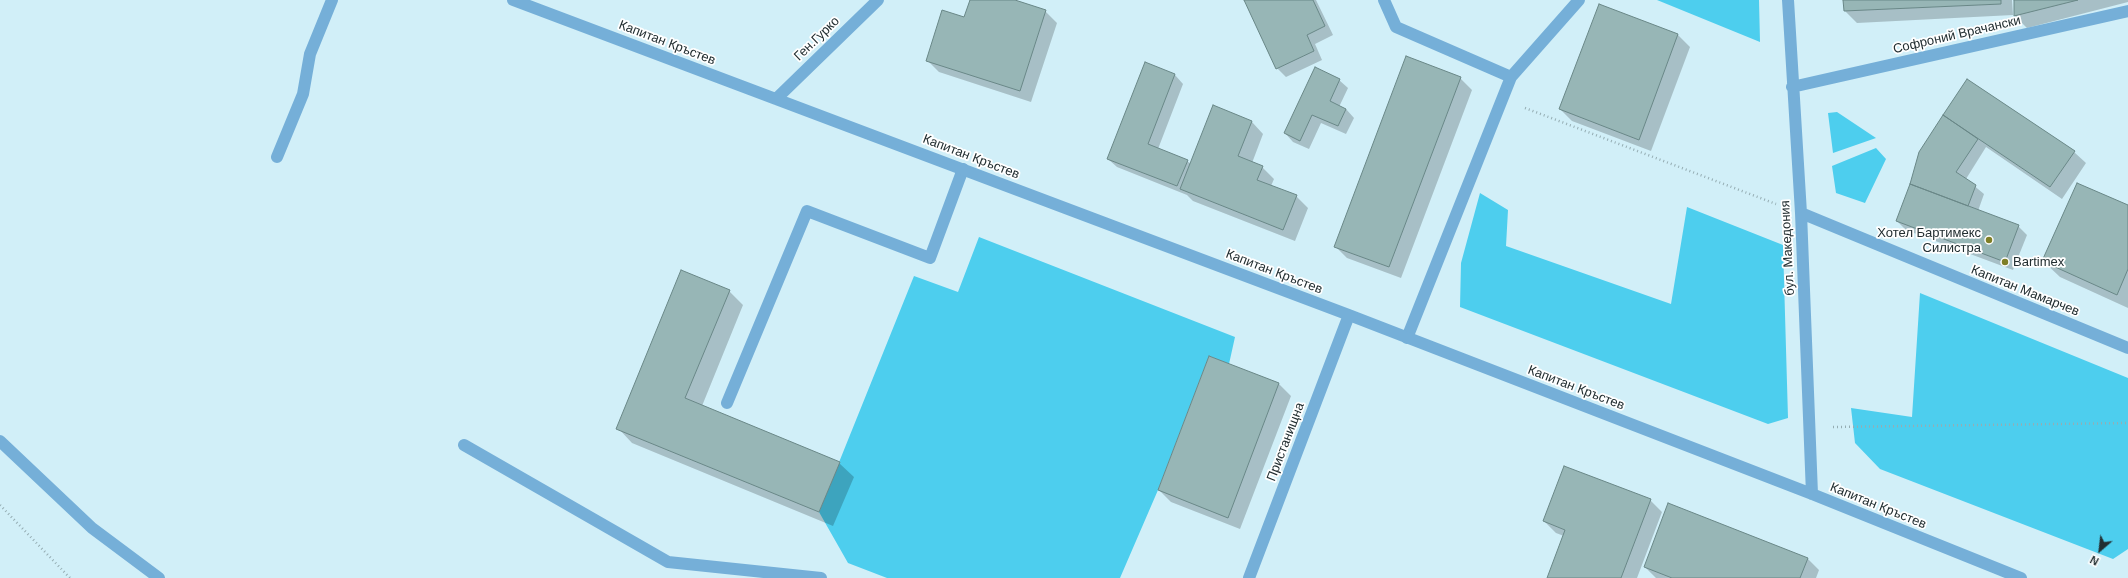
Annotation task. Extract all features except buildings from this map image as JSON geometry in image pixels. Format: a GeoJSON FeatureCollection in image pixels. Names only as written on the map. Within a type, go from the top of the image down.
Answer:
{"type":"FeatureCollection","features":[{"type":"Feature","properties":{"kind":"street"},"geometry":{"type":"LineString","coordinates":[[277,157],[304,94],[310,54],[332,0]]}},
{"type":"Feature","properties":{"kind":"street","name":"Капитан Кръстев"},"geometry":{"type":"LineString","coordinates":[[513,0],[1349,315],[1812,494],[2021,578]]}},
{"type":"Feature","properties":{"kind":"street","name":"Ген.Гурко"},"geometry":{"type":"LineString","coordinates":[[776,99],[878,0]]}},
{"type":"Feature","properties":{"kind":"street"},"geometry":{"type":"LineString","coordinates":[[1384,0],[1396,27],[1511,77]]}},
{"type":"Feature","properties":{"kind":"street"},"geometry":{"type":"LineString","coordinates":[[1407,338],[1511,77],[1579,0]]}},
{"type":"Feature","properties":{"kind":"street","name":"бул. Македония"},"geometry":{"type":"LineString","coordinates":[[1788,0],[1792,87],[1801,213],[1812,494]]}},
{"type":"Feature","properties":{"kind":"street","name":"Софроний Врачански"},"geometry":{"type":"LineString","coordinates":[[1792,87],[2128,11]]}},
{"type":"Feature","properties":{"kind":"street"},"geometry":{"type":"LineString","coordinates":[[727,403],[807,211],[930,258],[963,169]]}},
{"type":"Feature","properties":{"kind":"street","name":"Капитан Мамарчев"},"geometry":{"type":"LineString","coordinates":[[1801,213],[2128,348]]}},
{"type":"Feature","properties":{"kind":"street","name":"Пристанищна"},"geometry":{"type":"LineString","coordinates":[[1249,578],[1349,315]]}},
{"type":"Feature","properties":{"kind":"street"},"geometry":{"type":"LineString","coordinates":[[0,441],[92,528],[159,578]]}},
{"type":"Feature","properties":{"kind":"street"},"geometry":{"type":"LineString","coordinates":[[464,445],[668,562],[821,578]]}},
{"type":"Feature","properties":{"kind":"path"},"geometry":{"type":"LineString","coordinates":[[1502,99],[1801,213]]}},
{"type":"Feature","properties":{"kind":"path"},"geometry":{"type":"LineString","coordinates":[[1809,427],[2128,423]]}},
{"type":"Feature","properties":{"kind":"path"},"geometry":{"type":"LineString","coordinates":[[0,505],[70,578]]}},
{"type":"Feature","properties":{"kind":"shaded area"},"geometry":{"type":"Polygon","coordinates":[[[1657,0],[1759,0],[1760,42],[1657,0]]]}},
{"type":"Feature","properties":{"kind":"shaded area"},"geometry":{"type":"Polygon","coordinates":[[[1837,112],[1876,138],[1833,153],[1828,113],[1837,112]]]}},
{"type":"Feature","properties":{"kind":"shaded area"},"geometry":{"type":"Polygon","coordinates":[[[1876,148],[1886,159],[1865,203],[1836,193],[1832,166],[1876,148]]]}},
{"type":"Feature","properties":{"kind":"shaded area"},"geometry":{"type":"Polygon","coordinates":[[[1480,193],[1508,210],[1506,246],[1671,304],[1687,207],[1783,245],[1788,418],[1768,424],[1460,307],[1461,263],[1480,193]]]}},
{"type":"Feature","properties":{"kind":"shaded area"},"geometry":{"type":"Polygon","coordinates":[[[979,237],[1235,337],[1229,364],[1209,356],[1158,490],[1120,578],[887,578],[848,563],[819,512],[914,276],[958,292],[979,237]]]}},
{"type":"Feature","properties":{"kind":"shaded area"},"geometry":{"type":"Polygon","coordinates":[[[1920,293],[2128,378],[2128,549],[2113,559],[1880,469],[1855,443],[1851,408],[1912,417],[1920,293]]]}},
{"type":"Feature","properties":{"kind":"place","name":"Хотел Бартимекс Силистра"},"geometry":{"type":"Point","coordinates":[1989,240]}},
{"type":"Feature","properties":{"kind":"place","name":"Bartimex"},"geometry":{"type":"Point","coordinates":[2005,262]}}]}
